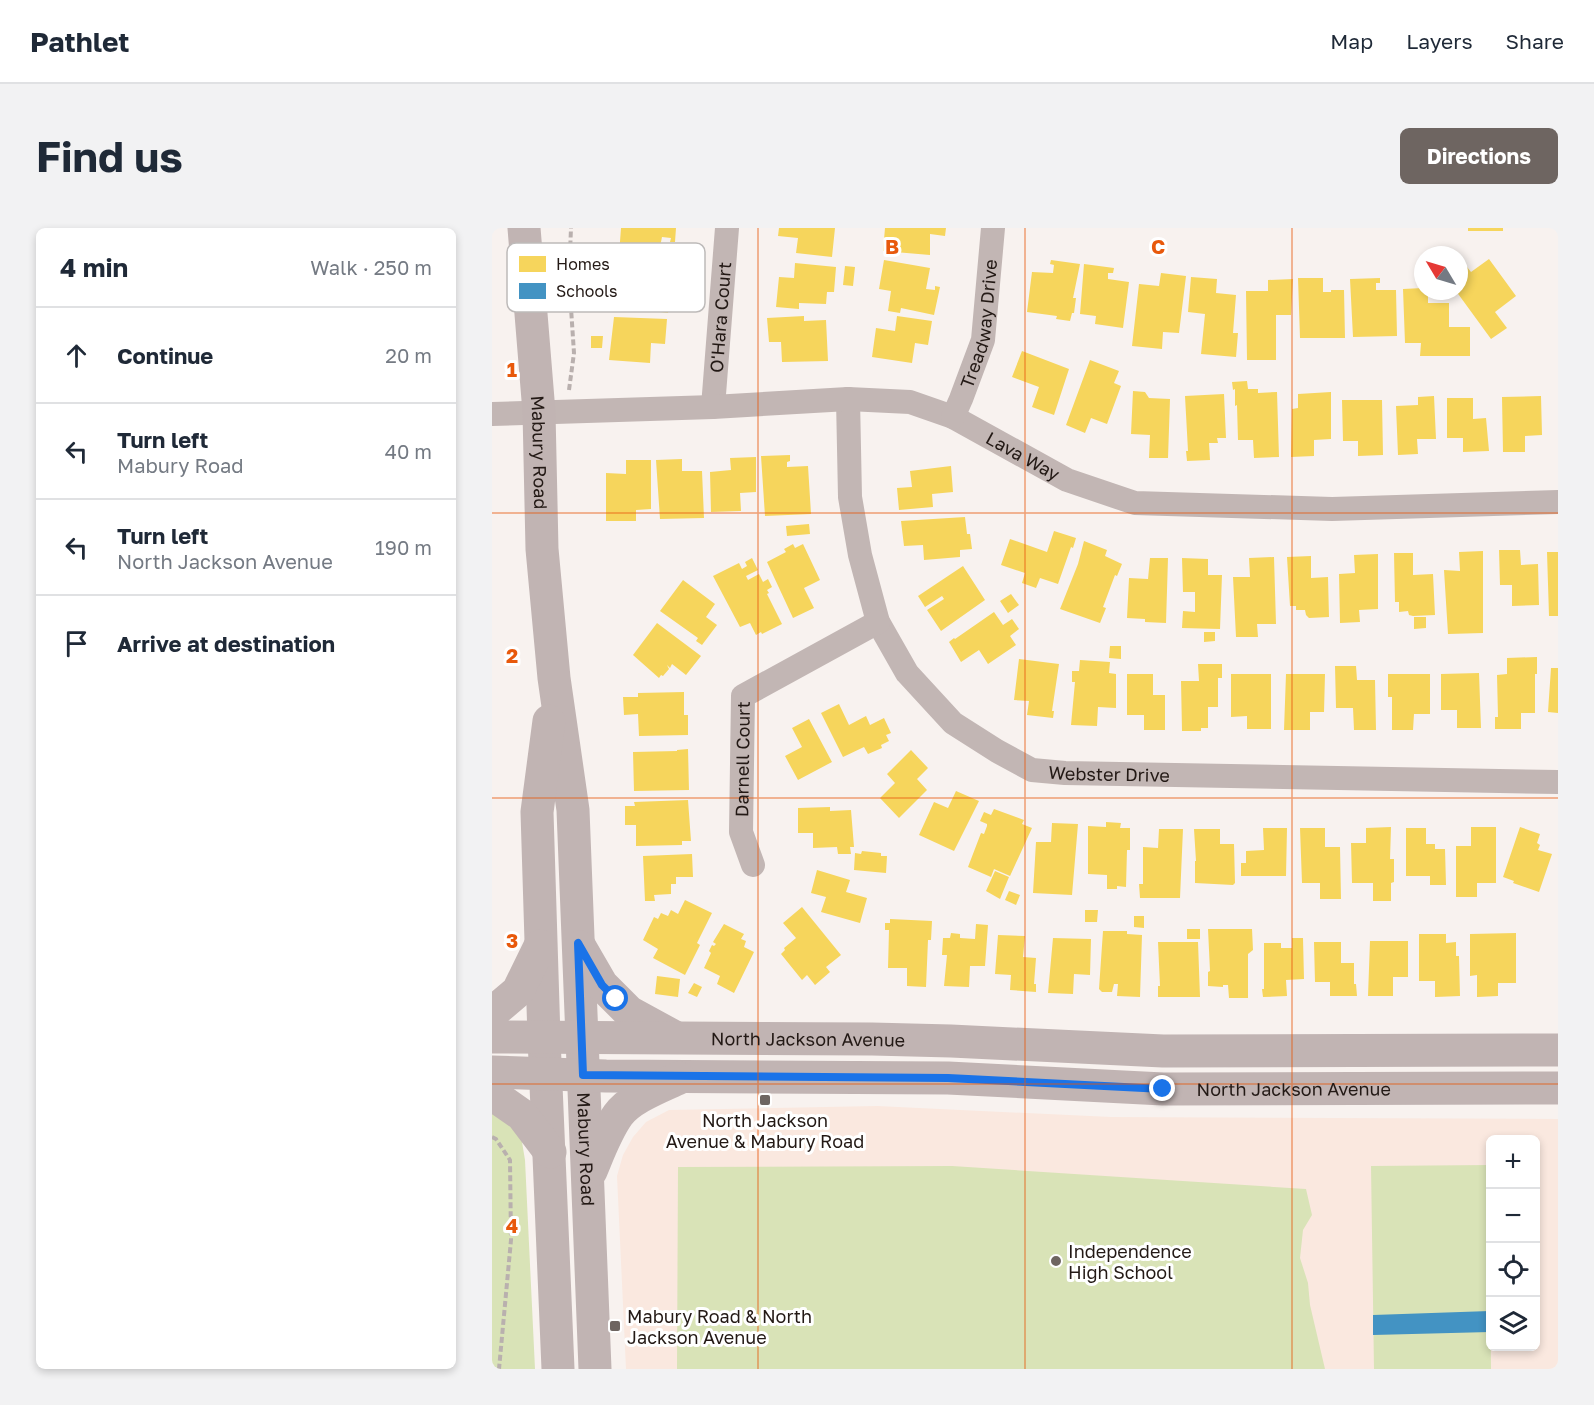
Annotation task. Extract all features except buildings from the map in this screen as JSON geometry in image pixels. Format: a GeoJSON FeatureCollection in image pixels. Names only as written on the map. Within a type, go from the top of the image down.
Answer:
{"type":"FeatureCollection","features":[{"type":"Feature","properties":{"kind":"main road","name":"Mabury Road"},"geometry":{"type":"LineString","coordinates":[[524,228],[526,243]]}},
{"type":"Feature","properties":{"kind":"main road","name":"Mabury Road"},"geometry":{"type":"LineString","coordinates":[[537,312],[553,412],[543,549],[554,678],[573,810],[595,1369]]}},
{"type":"Feature","properties":{"kind":"main road","name":"Mabury Road"},"geometry":{"type":"LineString","coordinates":[[554,678],[537,812],[558,1369]]}},
{"type":"Feature","properties":{"kind":"main road"},"geometry":{"type":"LineString","coordinates":[[492,1013],[518,991],[542,942]]}},
{"type":"Feature","properties":{"kind":"main road"},"geometry":{"type":"LineString","coordinates":[[578,943],[602,985],[629,1012],[676,1038]]}},
{"type":"Feature","properties":{"kind":"main road","name":"North Jackson Avenue"},"geometry":{"type":"LineString","coordinates":[[492,1037],[951,1041],[1163,1051],[1558,1050]]}},
{"type":"Feature","properties":{"kind":"main road","name":"North Jackson Avenue"},"geometry":{"type":"LineString","coordinates":[[492,1072],[583,1075],[948,1078],[1163,1089],[1558,1088]]}},
{"type":"Feature","properties":{"kind":"main road"},"geometry":{"type":"LineString","coordinates":[[588,1181],[604,1139],[619,1113],[645,1094],[683,1076]]}},
{"type":"Feature","properties":{"kind":"main road"},"geometry":{"type":"LineString","coordinates":[[492,1094],[522,1115],[550,1152]]}},
{"type":"Feature","properties":{"kind":"street","name":"O'Hara Court"},"geometry":{"type":"LineString","coordinates":[[713,407],[727,228]]}},
{"type":"Feature","properties":{"kind":"street","name":"Treadway Drive"},"geometry":{"type":"LineString","coordinates":[[953,417],[983,340],[993,228]]}},
{"type":"Feature","properties":{"kind":"street","name":"Lava Way"},"geometry":{"type":"LineString","coordinates":[[492,414],[713,407],[848,399],[910,402],[953,417],[1067,480],[1135,503],[1332,509],[1558,502]]}},
{"type":"Feature","properties":{"kind":"street","name":"Webster Drive"},"geometry":{"type":"LineString","coordinates":[[848,399],[850,497],[860,555],[878,622],[907,673],[953,723],[1032,770],[1065,773],[1558,782]]}},
{"type":"Feature","properties":{"kind":"street","name":"Darnell Court"},"geometry":{"type":"LineString","coordinates":[[753,866],[741,832],[743,696],[878,622]]}},
{"type":"Feature","properties":{"kind":"path"},"geometry":{"type":"LineString","coordinates":[[570,243],[571,228]]}},
{"type":"Feature","properties":{"kind":"path"},"geometry":{"type":"LineString","coordinates":[[553,412],[574,353],[571,312]]}},
{"type":"Feature","properties":{"kind":"path"},"geometry":{"type":"LineString","coordinates":[[492,1137],[496,1139],[510,1160],[511,1240],[499,1369]]}},
{"type":"Feature","properties":{"kind":"shaded area","name":"Independence High School"},"geometry":{"type":"Polygon","coordinates":[[[877,1106],[1111,1117],[1558,1119],[1558,1369],[626,1369],[617,1176],[623,1155],[633,1137],[646,1122],[669,1110],[877,1106]]]}},
{"type":"Feature","properties":{"kind":"green space"},"geometry":{"type":"Polygon","coordinates":[[[492,1104],[521,1136],[525,1160],[535,1369],[492,1369],[492,1104]]]}},
{"type":"Feature","properties":{"kind":"green space"},"geometry":{"type":"Polygon","coordinates":[[[1486,1165],[1486,1351],[1491,1351],[1491,1369],[1374,1369],[1371,1166],[1486,1165]]]}},
{"type":"Feature","properties":{"kind":"green space"},"geometry":{"type":"Polygon","coordinates":[[[952,1166],[1306,1189],[1312,1215],[1303,1230],[1300,1258],[1308,1283],[1310,1305],[1325,1369],[677,1369],[678,1167],[952,1166]]]}},
{"type":"Feature","properties":{"kind":"place","name":"North Jackson Avenue & Mabury Road"},"geometry":{"type":"Point","coordinates":[765,1100]}},
{"type":"Feature","properties":{"kind":"place","name":"Independence High School"},"geometry":{"type":"Point","coordinates":[1056,1261]}},
{"type":"Feature","properties":{"kind":"place","name":"Mabury Road & North Jackson Avenue"},"geometry":{"type":"Point","coordinates":[615,1326]}},
{"type":"Feature","properties":{"kind":"route"},"geometry":{"type":"LineString","coordinates":[[616,999],[602,985],[578,943],[583,1075],[948,1078],[1163,1089]]}}]}
